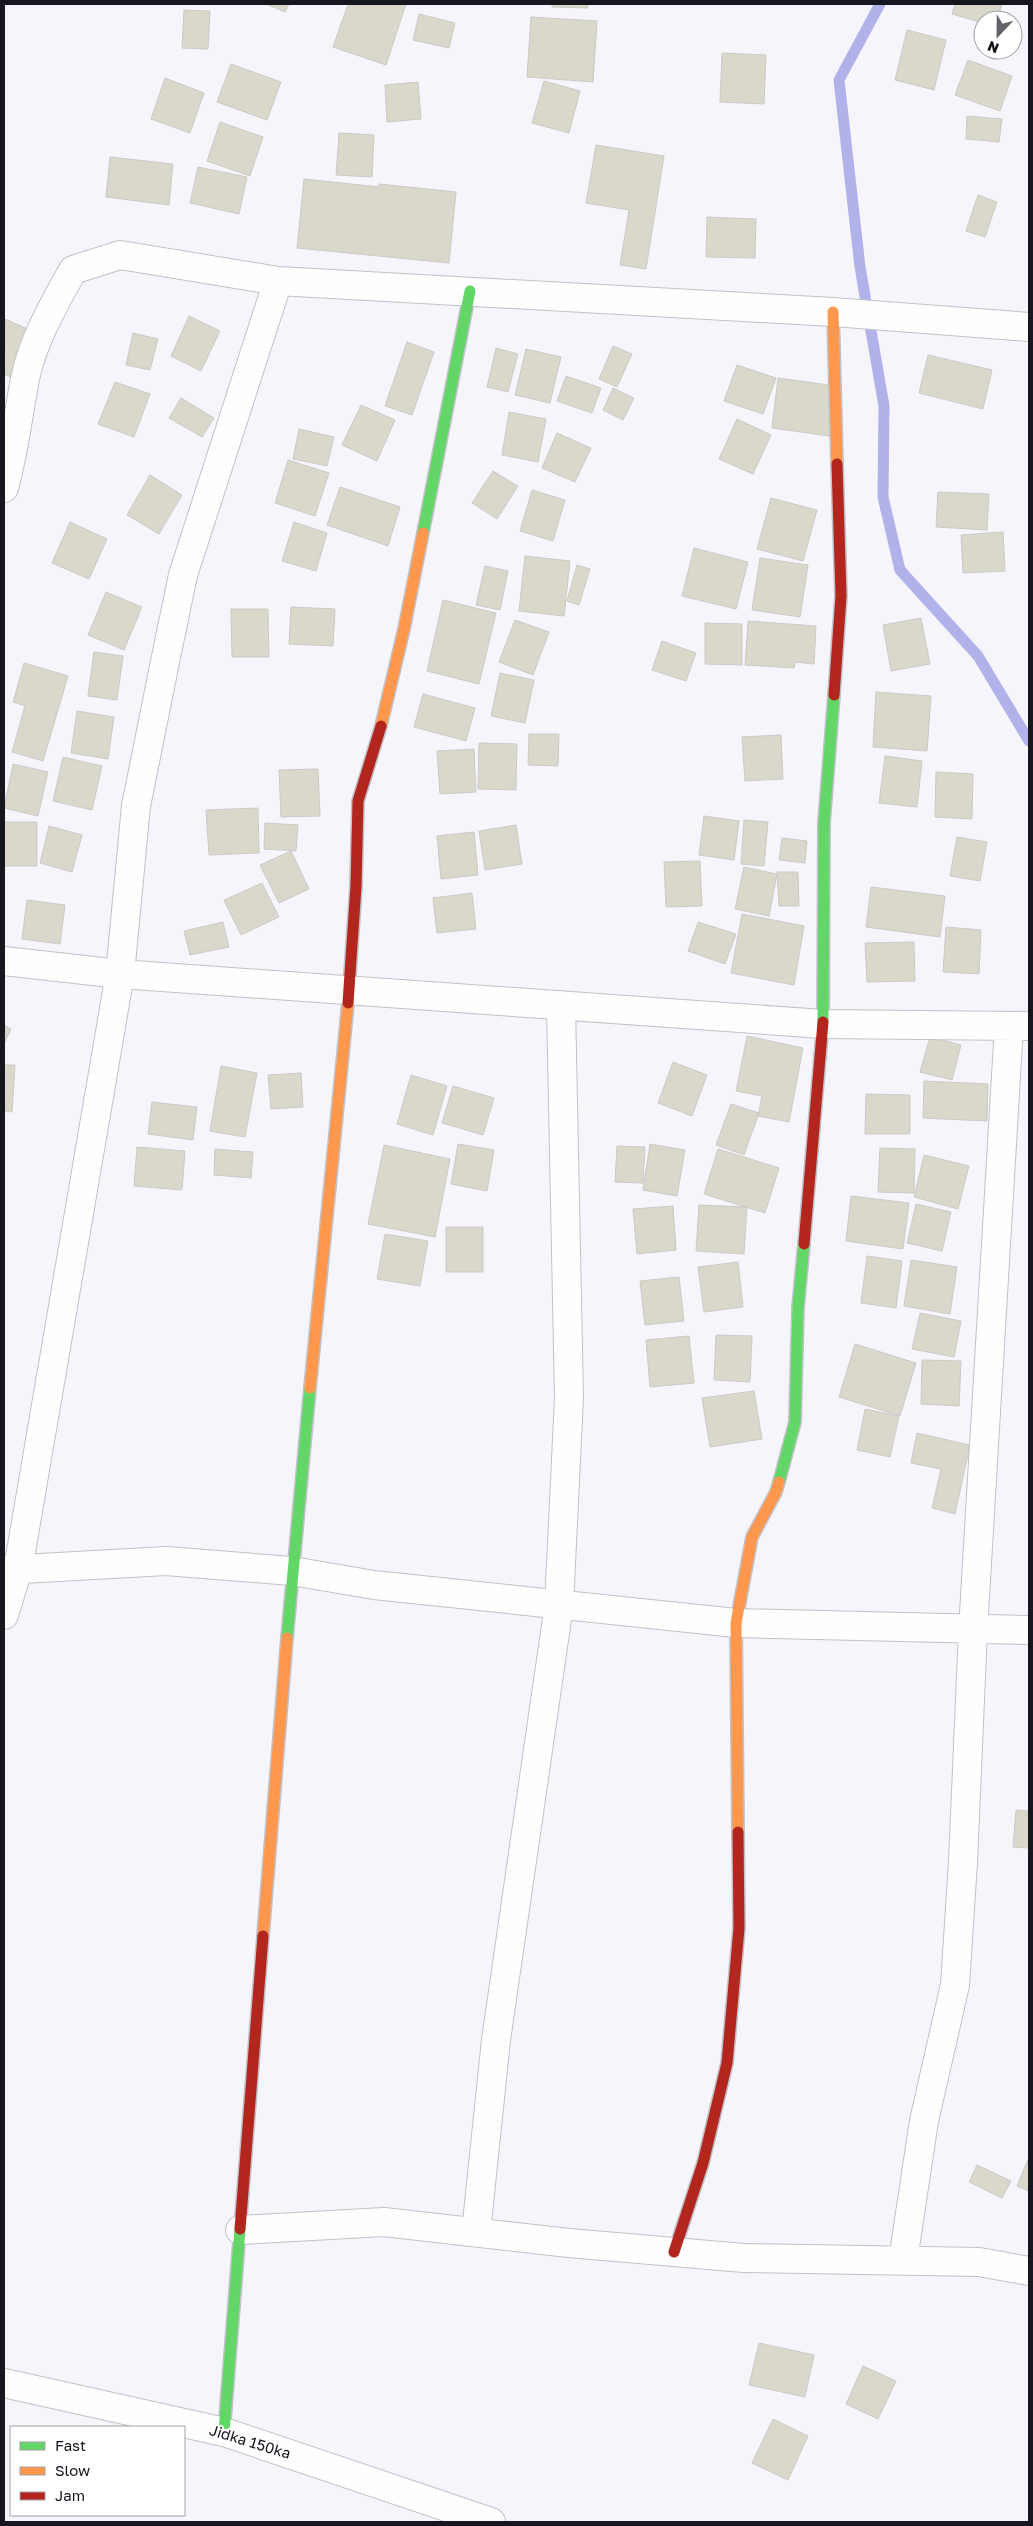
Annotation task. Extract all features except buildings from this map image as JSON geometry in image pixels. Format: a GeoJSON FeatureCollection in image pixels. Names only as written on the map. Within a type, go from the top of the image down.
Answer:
{"type":"FeatureCollection","features":[{"type":"Feature","properties":{"kind":"street"},"geometry":{"type":"LineString","coordinates":[[4,488],[13,458],[11,424],[47,317],[73,270],[120,256],[278,280],[833,312],[1029,327]]}},
{"type":"Feature","properties":{"kind":"street"},"geometry":{"type":"LineString","coordinates":[[4,1615],[120,974],[136,806],[183,575],[278,280]]}},
{"type":"Feature","properties":{"kind":"street"},"geometry":{"type":"LineString","coordinates":[[224,2432],[292,1571],[349,990],[356,886],[358,801],[382,722],[404,629],[470,291]]}},
{"type":"Feature","properties":{"kind":"street"},"geometry":{"type":"LineString","coordinates":[[674,2252],[703,2163],[727,2063],[739,1928],[736,1623],[752,1537],[776,1492],[795,1422],[798,1307],[823,1024],[824,824],[841,596],[833,312]]}},
{"type":"Feature","properties":{"kind":"street"},"geometry":{"type":"LineString","coordinates":[[4,961],[120,974],[823,1024],[1019,1026],[973,1630],[964,1862],[955,1985],[924,2121],[904,2260]]}},
{"type":"Feature","properties":{"kind":"street"},"geometry":{"type":"LineString","coordinates":[[476,2232],[496,2040],[559,1605],[569,1398],[561,1005]]}},
{"type":"Feature","properties":{"kind":"street"},"geometry":{"type":"LineString","coordinates":[[11,1569],[166,1561],[292,1571],[374,1585],[736,1623],[1029,1630]]}},
{"type":"Feature","properties":{"kind":"street"},"geometry":{"type":"LineString","coordinates":[[240,2230],[384,2222],[744,2258],[979,2262],[1029,2271]]}},
{"type":"Feature","properties":{"kind":"street","name":"Jidka 150ka"},"geometry":{"type":"LineString","coordinates":[[4,2383],[224,2432],[421,2511],[491,2522]]}},
{"type":"Feature","properties":{"kind":"waterway"},"geometry":{"type":"LineString","coordinates":[[880,4],[839,80],[860,267],[884,406],[883,497],[900,570],[978,656],[1029,741]]}},
{"type":"Feature","properties":{"kind":"traffic: fast"},"geometry":{"type":"LineString","coordinates":[[423,533],[470,291]]}},
{"type":"Feature","properties":{"kind":"traffic: fast"},"geometry":{"type":"LineString","coordinates":[[823,1022],[824,823],[834,695]]}},
{"type":"Feature","properties":{"kind":"traffic: fast"},"geometry":{"type":"LineString","coordinates":[[779,1482],[795,1422],[798,1307],[804,1244]]}},
{"type":"Feature","properties":{"kind":"traffic: fast"},"geometry":{"type":"LineString","coordinates":[[287,1638],[310,1388]]}},
{"type":"Feature","properties":{"kind":"traffic: fast"},"geometry":{"type":"LineString","coordinates":[[224,2432],[240,2229]]}},
{"type":"Feature","properties":{"kind":"traffic: slow"},"geometry":{"type":"LineString","coordinates":[[833,312],[837,464]]}},
{"type":"Feature","properties":{"kind":"traffic: slow"},"geometry":{"type":"LineString","coordinates":[[381,726],[404,629],[423,533]]}},
{"type":"Feature","properties":{"kind":"traffic: slow"},"geometry":{"type":"LineString","coordinates":[[310,1388],[348,1003]]}},
{"type":"Feature","properties":{"kind":"traffic: slow"},"geometry":{"type":"LineString","coordinates":[[738,1832],[736,1623],[752,1537],[776,1492],[779,1482]]}},
{"type":"Feature","properties":{"kind":"traffic: slow"},"geometry":{"type":"LineString","coordinates":[[263,1936],[287,1638]]}},
{"type":"Feature","properties":{"kind":"traffic: jam"},"geometry":{"type":"LineString","coordinates":[[834,695],[841,596],[837,464]]}},
{"type":"Feature","properties":{"kind":"traffic: jam"},"geometry":{"type":"LineString","coordinates":[[348,1003],[356,886],[358,801],[381,726]]}},
{"type":"Feature","properties":{"kind":"traffic: jam"},"geometry":{"type":"LineString","coordinates":[[804,1244],[823,1022]]}},
{"type":"Feature","properties":{"kind":"traffic: jam"},"geometry":{"type":"LineString","coordinates":[[674,2252],[703,2163],[727,2063],[739,1928],[738,1832]]}},
{"type":"Feature","properties":{"kind":"traffic: jam"},"geometry":{"type":"LineString","coordinates":[[240,2229],[263,1936]]}}]}
